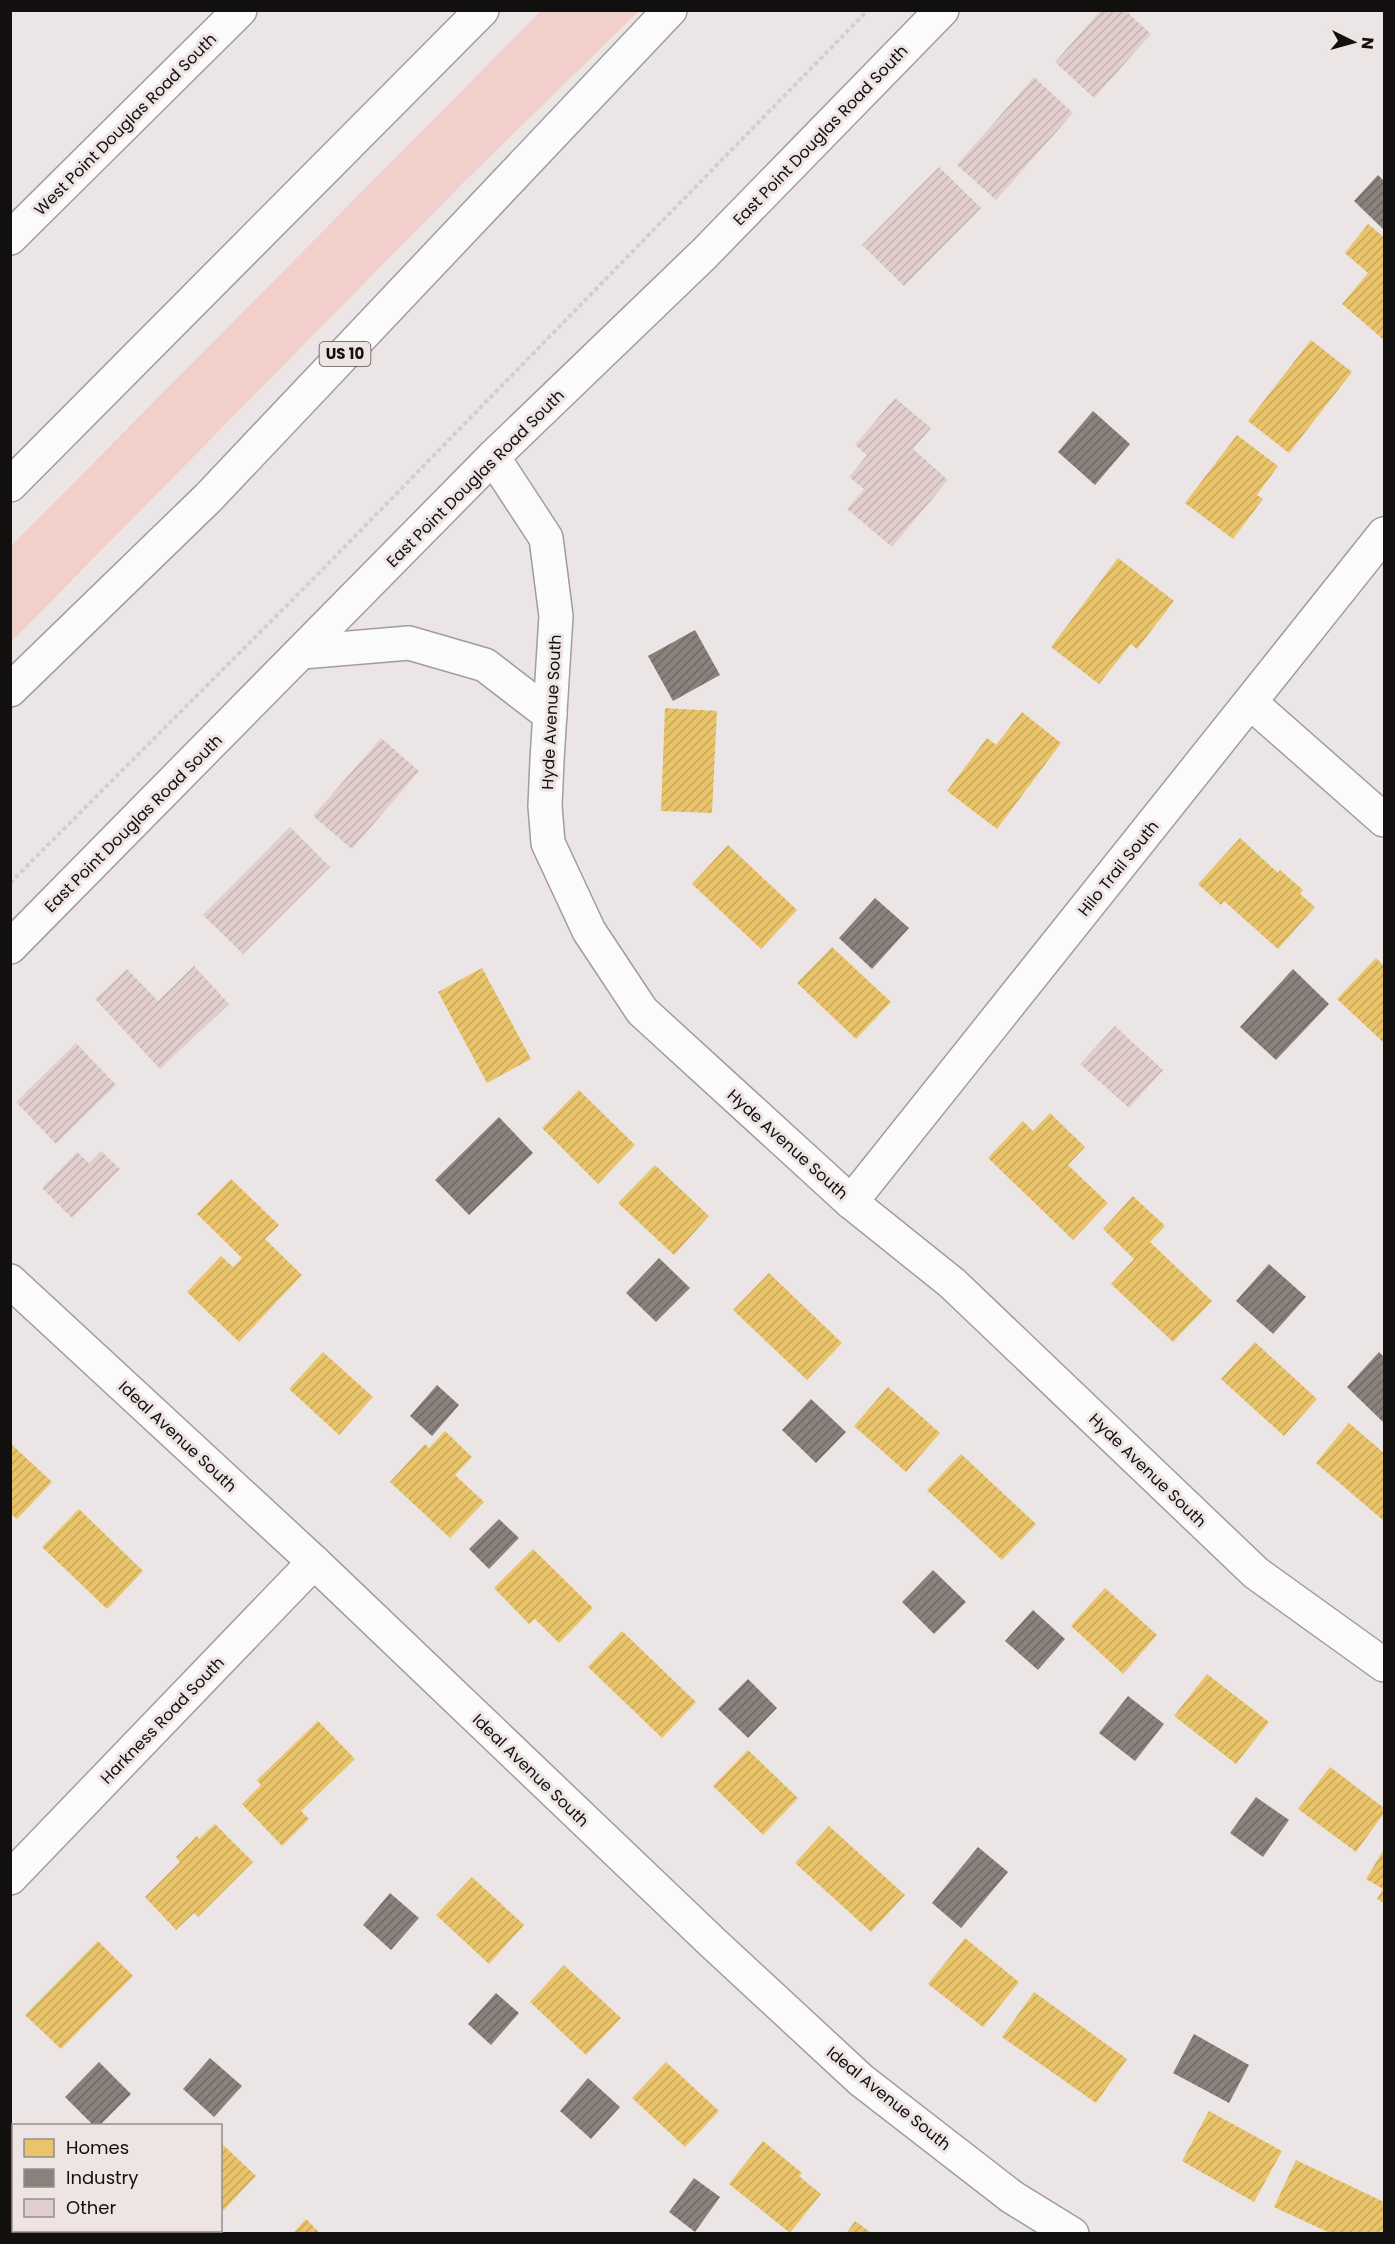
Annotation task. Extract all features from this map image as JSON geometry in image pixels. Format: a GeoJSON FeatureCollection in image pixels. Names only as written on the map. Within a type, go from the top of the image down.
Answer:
{"type":"FeatureCollection","features":[{"type":"Feature","properties":{"kind":"main road","name":"West Point Douglas Road South"},"geometry":{"type":"LineString","coordinates":[[10,238],[240,10]]}},
{"type":"Feature","properties":{"kind":"main road"},"geometry":{"type":"LineString","coordinates":[[10,485],[482,10]]}},
{"type":"Feature","properties":{"kind":"main road","name":"US 10"},"geometry":{"type":"LineString","coordinates":[[10,690],[208,498],[670,10]]}},
{"type":"Feature","properties":{"kind":"main road","name":"East Point Douglas Road South"},"geometry":{"type":"LineString","coordinates":[[10,947],[494,457],[704,254],[942,10]]}},
{"type":"Feature","properties":{"kind":"main road","name":"Hyde Avenue South"},"geometry":{"type":"LineString","coordinates":[[494,457],[546,538],[556,616],[546,806],[548,843],[589,931],[642,1011],[851,1202],[952,1283],[1256,1573],[1384,1665]]}},
{"type":"Feature","properties":{"kind":"main road","name":"Hilo Trail South"},"geometry":{"type":"LineString","coordinates":[[851,1202],[1384,534]]}},
{"type":"Feature","properties":{"kind":"main road"},"geometry":{"type":"LineString","coordinates":[[302,652],[409,643],[485,665],[550,715]]}},
{"type":"Feature","properties":{"kind":"main road"},"geometry":{"type":"LineString","coordinates":[[1251,703],[1384,820]]}},
{"type":"Feature","properties":{"kind":"main road","name":"Ideal Avenue South"},"geometry":{"type":"LineString","coordinates":[[10,1281],[314,1562],[712,1942],[861,2080],[1012,2197],[1072,2234]]}},
{"type":"Feature","properties":{"kind":"main road","name":"Harkness Road South"},"geometry":{"type":"LineString","coordinates":[[10,1878],[314,1562]]}},
{"type":"Feature","properties":{"kind":"path"},"geometry":{"type":"LineString","coordinates":[[10,883],[322,570],[868,10]]}},
{"type":"Feature","properties":{"kind":"shaded area"},"geometry":{"type":"Polygon","coordinates":[[[541,11],[639,11],[463,183],[11,642],[11,546],[541,11]]]}},
{"type":"Feature","properties":{"kind":"building: Homes"},"geometry":{"type":"Polygon","coordinates":[[[1368,224],[1384,237],[1384,340],[1342,304],[1368,273],[1345,253],[1368,224]]]}},
{"type":"Feature","properties":{"kind":"building: Homes"},"geometry":{"type":"Polygon","coordinates":[[[1311,340],[1352,372],[1289,453],[1248,421],[1311,340]]]}},
{"type":"Feature","properties":{"kind":"building: Homes"},"geometry":{"type":"Polygon","coordinates":[[[1237,435],[1278,466],[1257,495],[1263,499],[1233,539],[1185,503],[1237,435]]]}},
{"type":"Feature","properties":{"kind":"building: Homes"},"geometry":{"type":"Polygon","coordinates":[[[1118,558],[1174,601],[1137,649],[1131,644],[1099,684],[1051,647],[1118,558]]]}},
{"type":"Feature","properties":{"kind":"building: Homes"},"geometry":{"type":"Polygon","coordinates":[[[665,708],[717,711],[712,813],[661,811],[665,708]]]}},
{"type":"Feature","properties":{"kind":"building: Homes"},"geometry":{"type":"Polygon","coordinates":[[[1022,712],[1061,743],[997,829],[947,791],[987,738],[996,745],[1022,712]]]}},
{"type":"Feature","properties":{"kind":"building: Homes"},"geometry":{"type":"Polygon","coordinates":[[[1240,838],[1278,873],[1280,870],[1303,890],[1300,894],[1315,907],[1278,949],[1224,901],[1221,905],[1198,884],[1240,838]]]}},
{"type":"Feature","properties":{"kind":"building: Homes"},"geometry":{"type":"Polygon","coordinates":[[[728,845],[797,910],[761,949],[692,884],[728,845]]]}},
{"type":"Feature","properties":{"kind":"building: Homes"},"geometry":{"type":"Polygon","coordinates":[[[832,947],[891,1002],[856,1039],[797,983],[832,947]]]}},
{"type":"Feature","properties":{"kind":"building: Homes"},"geometry":{"type":"Polygon","coordinates":[[[1376,958],[1384,966],[1384,1043],[1337,999],[1376,958]]]}},
{"type":"Feature","properties":{"kind":"building: Homes"},"geometry":{"type":"Polygon","coordinates":[[[482,968],[531,1059],[487,1083],[438,992],[482,968]]]}},
{"type":"Feature","properties":{"kind":"building: Homes"},"geometry":{"type":"Polygon","coordinates":[[[579,1090],[635,1145],[598,1184],[542,1128],[579,1090]]]}},
{"type":"Feature","properties":{"kind":"building: Homes"},"geometry":{"type":"Polygon","coordinates":[[[1050,1113],[1085,1147],[1068,1165],[1108,1203],[1073,1240],[988,1158],[1023,1121],[1033,1131],[1050,1113]]]}},
{"type":"Feature","properties":{"kind":"building: Homes"},"geometry":{"type":"Polygon","coordinates":[[[655,1165],[709,1216],[674,1255],[618,1203],[655,1165]]]}},
{"type":"Feature","properties":{"kind":"building: Homes"},"geometry":{"type":"Polygon","coordinates":[[[231,1179],[279,1225],[265,1239],[302,1275],[239,1342],[187,1292],[221,1256],[233,1267],[242,1258],[197,1214],[231,1179]]]}},
{"type":"Feature","properties":{"kind":"building: Homes"},"geometry":{"type":"Polygon","coordinates":[[[1133,1196],[1165,1226],[1150,1242],[1212,1301],[1173,1342],[1111,1284],[1134,1259],[1103,1229],[1133,1196]]]}},
{"type":"Feature","properties":{"kind":"building: Homes"},"geometry":{"type":"Polygon","coordinates":[[[769,1273],[842,1343],[807,1380],[733,1310],[769,1273]]]}},
{"type":"Feature","properties":{"kind":"building: Homes"},"geometry":{"type":"Polygon","coordinates":[[[1255,1342],[1317,1399],[1284,1436],[1221,1379],[1255,1342]]]}},
{"type":"Feature","properties":{"kind":"building: Homes"},"geometry":{"type":"Polygon","coordinates":[[[323,1352],[373,1397],[339,1435],[289,1389],[323,1352]]]}},
{"type":"Feature","properties":{"kind":"building: Homes"},"geometry":{"type":"Polygon","coordinates":[[[888,1387],[940,1433],[906,1472],[854,1426],[888,1387]]]}},
{"type":"Feature","properties":{"kind":"building: Homes"},"geometry":{"type":"Polygon","coordinates":[[[1349,1423],[1384,1453],[1384,1521],[1316,1463],[1349,1423]]]}},
{"type":"Feature","properties":{"kind":"building: Homes"},"geometry":{"type":"Polygon","coordinates":[[[445,1431],[472,1457],[455,1475],[484,1502],[450,1538],[390,1482],[425,1444],[429,1448],[445,1431]]]}},
{"type":"Feature","properties":{"kind":"building: Homes"},"geometry":{"type":"Polygon","coordinates":[[[10,1443],[52,1482],[17,1519],[10,1513],[10,1443]]]}},
{"type":"Feature","properties":{"kind":"building: Homes"},"geometry":{"type":"Polygon","coordinates":[[[961,1454],[1036,1524],[1002,1560],[927,1490],[961,1454]]]}},
{"type":"Feature","properties":{"kind":"building: Homes"},"geometry":{"type":"Polygon","coordinates":[[[79,1509],[143,1571],[107,1609],[42,1547],[79,1509]]]}},
{"type":"Feature","properties":{"kind":"building: Homes"},"geometry":{"type":"Polygon","coordinates":[[[533,1549],[593,1608],[559,1643],[535,1619],[529,1624],[494,1588],[533,1549]]]}},
{"type":"Feature","properties":{"kind":"building: Homes"},"geometry":{"type":"Polygon","coordinates":[[[1105,1588],[1157,1635],[1123,1674],[1071,1626],[1105,1588]]]}},
{"type":"Feature","properties":{"kind":"building: Homes"},"geometry":{"type":"Polygon","coordinates":[[[622,1631],[696,1702],[662,1738],[588,1667],[622,1631]]]}},
{"type":"Feature","properties":{"kind":"building: Homes"},"geometry":{"type":"Polygon","coordinates":[[[1207,1674],[1269,1722],[1236,1764],[1174,1716],[1207,1674]]]}},
{"type":"Feature","properties":{"kind":"building: Homes"},"geometry":{"type":"Polygon","coordinates":[[[318,1721],[355,1759],[301,1811],[309,1819],[282,1846],[242,1804],[261,1785],[257,1780],[318,1721]]]}},
{"type":"Feature","properties":{"kind":"building: Homes"},"geometry":{"type":"Polygon","coordinates":[[[748,1750],[798,1798],[763,1835],[713,1786],[748,1750]]]}},
{"type":"Feature","properties":{"kind":"building: Homes"},"geometry":{"type":"Polygon","coordinates":[[[1330,1767],[1384,1808],[1384,1813],[1356,1852],[1298,1809],[1330,1767]]]}},
{"type":"Feature","properties":{"kind":"building: Homes"},"geometry":{"type":"Polygon","coordinates":[[[215,1824],[253,1862],[198,1917],[194,1913],[176,1930],[145,1897],[180,1862],[176,1857],[197,1836],[199,1839],[215,1824]]]}},
{"type":"Feature","properties":{"kind":"building: Homes"},"geometry":{"type":"Polygon","coordinates":[[[829,1826],[905,1895],[871,1932],[795,1863],[829,1826]]]}},
{"type":"Feature","properties":{"kind":"building: Homes"},"geometry":{"type":"Polygon","coordinates":[[[1384,1849],[1384,1903],[1377,1899],[1383,1889],[1366,1879],[1384,1849]]]}},
{"type":"Feature","properties":{"kind":"building: Homes"},"geometry":{"type":"Polygon","coordinates":[[[472,1877],[524,1925],[489,1964],[436,1915],[472,1877]]]}},
{"type":"Feature","properties":{"kind":"building: Homes"},"geometry":{"type":"Polygon","coordinates":[[[965,1938],[1019,1982],[983,2027],[928,1984],[965,1938]]]}},
{"type":"Feature","properties":{"kind":"building: Homes"},"geometry":{"type":"Polygon","coordinates":[[[98,1941],[133,1976],[61,2049],[25,2015],[98,1941]]]}},
{"type":"Feature","properties":{"kind":"building: Homes"},"geometry":{"type":"Polygon","coordinates":[[[564,1965],[621,2018],[586,2055],[530,2002],[564,1965]]]}},
{"type":"Feature","properties":{"kind":"building: Homes"},"geometry":{"type":"Polygon","coordinates":[[[1034,1992],[1127,2059],[1096,2103],[1002,2037],[1034,1992]]]}},
{"type":"Feature","properties":{"kind":"building: Homes"},"geometry":{"type":"Polygon","coordinates":[[[666,2062],[719,2111],[685,2147],[632,2098],[666,2062]]]}},
{"type":"Feature","properties":{"kind":"building: Homes"},"geometry":{"type":"Polygon","coordinates":[[[1209,2111],[1282,2151],[1254,2202],[1182,2161],[1209,2111]]]}},
{"type":"Feature","properties":{"kind":"building: Homes"},"geometry":{"type":"Polygon","coordinates":[[[763,2141],[802,2173],[799,2176],[821,2194],[790,2233],[729,2184],[763,2141]]]}},
{"type":"Feature","properties":{"kind":"building: Homes"},"geometry":{"type":"Polygon","coordinates":[[[222,2144],[256,2176],[222,2212],[222,2144]]]}},
{"type":"Feature","properties":{"kind":"building: Homes"},"geometry":{"type":"Polygon","coordinates":[[[1296,2160],[1384,2202],[1384,2234],[1332,2234],[1274,2207],[1296,2160]]]}},
{"type":"Feature","properties":{"kind":"building: Homes"},"geometry":{"type":"Polygon","coordinates":[[[306,2219],[321,2234],[292,2234],[306,2219]]]}},
{"type":"Feature","properties":{"kind":"building: Homes"},"geometry":{"type":"Polygon","coordinates":[[[855,2221],[873,2234],[846,2234],[855,2221]]]}},
{"type":"Feature","properties":{"kind":"building: Industry"},"geometry":{"type":"Polygon","coordinates":[[[1378,175],[1384,181],[1384,230],[1354,201],[1378,175]]]}},
{"type":"Feature","properties":{"kind":"building: Industry"},"geometry":{"type":"Polygon","coordinates":[[[1093,411],[1130,444],[1095,485],[1058,452],[1093,411]]]}},
{"type":"Feature","properties":{"kind":"building: Industry"},"geometry":{"type":"Polygon","coordinates":[[[695,630],[720,675],[673,701],[648,656],[695,630]]]}},
{"type":"Feature","properties":{"kind":"building: Industry"},"geometry":{"type":"Polygon","coordinates":[[[875,898],[909,928],[872,969],[839,938],[875,898]]]}},
{"type":"Feature","properties":{"kind":"building: Industry"},"geometry":{"type":"Polygon","coordinates":[[[1293,969],[1329,1004],[1276,1060],[1240,1027],[1293,969]]]}},
{"type":"Feature","properties":{"kind":"building: Industry"},"geometry":{"type":"Polygon","coordinates":[[[499,1117],[533,1153],[469,1215],[435,1180],[499,1117]]]}},
{"type":"Feature","properties":{"kind":"building: Industry"},"geometry":{"type":"Polygon","coordinates":[[[659,1258],[690,1288],[656,1322],[626,1293],[659,1258]]]}},
{"type":"Feature","properties":{"kind":"building: Industry"},"geometry":{"type":"Polygon","coordinates":[[[1269,1264],[1306,1297],[1273,1334],[1236,1301],[1269,1264]]]}},
{"type":"Feature","properties":{"kind":"building: Industry"},"geometry":{"type":"Polygon","coordinates":[[[1379,1352],[1384,1357],[1384,1423],[1347,1387],[1379,1352]]]}},
{"type":"Feature","properties":{"kind":"building: Industry"},"geometry":{"type":"Polygon","coordinates":[[[437,1385],[459,1405],[432,1436],[410,1416],[437,1385]]]}},
{"type":"Feature","properties":{"kind":"building: Industry"},"geometry":{"type":"Polygon","coordinates":[[[811,1399],[846,1432],[816,1463],[782,1430],[811,1399]]]}},
{"type":"Feature","properties":{"kind":"building: Industry"},"geometry":{"type":"Polygon","coordinates":[[[499,1519],[519,1538],[489,1569],[469,1549],[499,1519]]]}},
{"type":"Feature","properties":{"kind":"building: Industry"},"geometry":{"type":"Polygon","coordinates":[[[933,1570],[966,1602],[934,1634],[902,1602],[933,1570]]]}},
{"type":"Feature","properties":{"kind":"building: Industry"},"geometry":{"type":"Polygon","coordinates":[[[1033,1610],[1065,1639],[1038,1670],[1005,1641],[1033,1610]]]}},
{"type":"Feature","properties":{"kind":"building: Industry"},"geometry":{"type":"Polygon","coordinates":[[[748,1679],[777,1708],[748,1738],[718,1709],[748,1679]]]}},
{"type":"Feature","properties":{"kind":"building: Industry"},"geometry":{"type":"Polygon","coordinates":[[[1128,1696],[1164,1724],[1135,1761],[1099,1733],[1128,1696]]]}},
{"type":"Feature","properties":{"kind":"building: Industry"},"geometry":{"type":"Polygon","coordinates":[[[1256,1797],[1289,1820],[1263,1857],[1230,1833],[1256,1797]]]}},
{"type":"Feature","properties":{"kind":"building: Industry"},"geometry":{"type":"Polygon","coordinates":[[[978,1847],[1008,1872],[961,1928],[932,1903],[978,1847]]]}},
{"type":"Feature","properties":{"kind":"building: Industry"},"geometry":{"type":"Polygon","coordinates":[[[390,1893],[419,1918],[391,1950],[363,1925],[390,1893]]]}},
{"type":"Feature","properties":{"kind":"building: Industry"},"geometry":{"type":"Polygon","coordinates":[[[496,1993],[519,2013],[491,2045],[468,2024],[496,1993]]]}},
{"type":"Feature","properties":{"kind":"building: Industry"},"geometry":{"type":"Polygon","coordinates":[[[1194,2034],[1249,2065],[1229,2103],[1173,2073],[1194,2034]]]}},
{"type":"Feature","properties":{"kind":"building: Industry"},"geometry":{"type":"Polygon","coordinates":[[[210,2058],[242,2086],[214,2117],[183,2089],[210,2058]]]}},
{"type":"Feature","properties":{"kind":"building: Industry"},"geometry":{"type":"Polygon","coordinates":[[[99,2062],[131,2094],[101,2124],[92,2124],[65,2097],[99,2062]]]}},
{"type":"Feature","properties":{"kind":"building: Industry"},"geometry":{"type":"Polygon","coordinates":[[[588,2078],[620,2107],[591,2139],[560,2111],[588,2078]]]}},
{"type":"Feature","properties":{"kind":"building: Industry"},"geometry":{"type":"Polygon","coordinates":[[[694,2178],[720,2197],[695,2232],[669,2212],[694,2178]]]}},
{"type":"Feature","properties":{"kind":"building: Other"},"geometry":{"type":"Polygon","coordinates":[[[1101,10],[1125,10],[1151,34],[1094,98],[1055,62],[1101,10]]]}},
{"type":"Feature","properties":{"kind":"building: Other"},"geometry":{"type":"Polygon","coordinates":[[[1034,77],[1073,113],[996,200],[957,165],[1034,77]]]}},
{"type":"Feature","properties":{"kind":"building: Other"},"geometry":{"type":"Polygon","coordinates":[[[939,167],[981,208],[904,286],[862,245],[939,167]]]}},
{"type":"Feature","properties":{"kind":"building: Other"},"geometry":{"type":"Polygon","coordinates":[[[895,398],[931,428],[913,449],[948,480],[892,547],[847,509],[864,489],[849,477],[867,455],[855,445],[895,398]]]}},
{"type":"Feature","properties":{"kind":"building: Other"},"geometry":{"type":"Polygon","coordinates":[[[381,738],[419,771],[352,849],[313,816],[381,738]]]}},
{"type":"Feature","properties":{"kind":"building: Other"},"geometry":{"type":"Polygon","coordinates":[[[290,827],[330,867],[243,954],[203,915],[290,827]]]}},
{"type":"Feature","properties":{"kind":"building: Other"},"geometry":{"type":"Polygon","coordinates":[[[194,966],[229,1004],[160,1069],[95,999],[127,969],[158,1001],[194,966]]]}},
{"type":"Feature","properties":{"kind":"building: Other"},"geometry":{"type":"Polygon","coordinates":[[[1115,1026],[1163,1070],[1129,1108],[1080,1064],[1115,1026]]]}},
{"type":"Feature","properties":{"kind":"building: Other"},"geometry":{"type":"Polygon","coordinates":[[[76,1043],[116,1085],[56,1144],[16,1102],[76,1043]]]}},
{"type":"Feature","properties":{"kind":"building: Other"},"geometry":{"type":"Polygon","coordinates":[[[101,1151],[120,1169],[72,1218],[42,1188],[77,1152],[89,1163],[101,1151]]]}}]}
